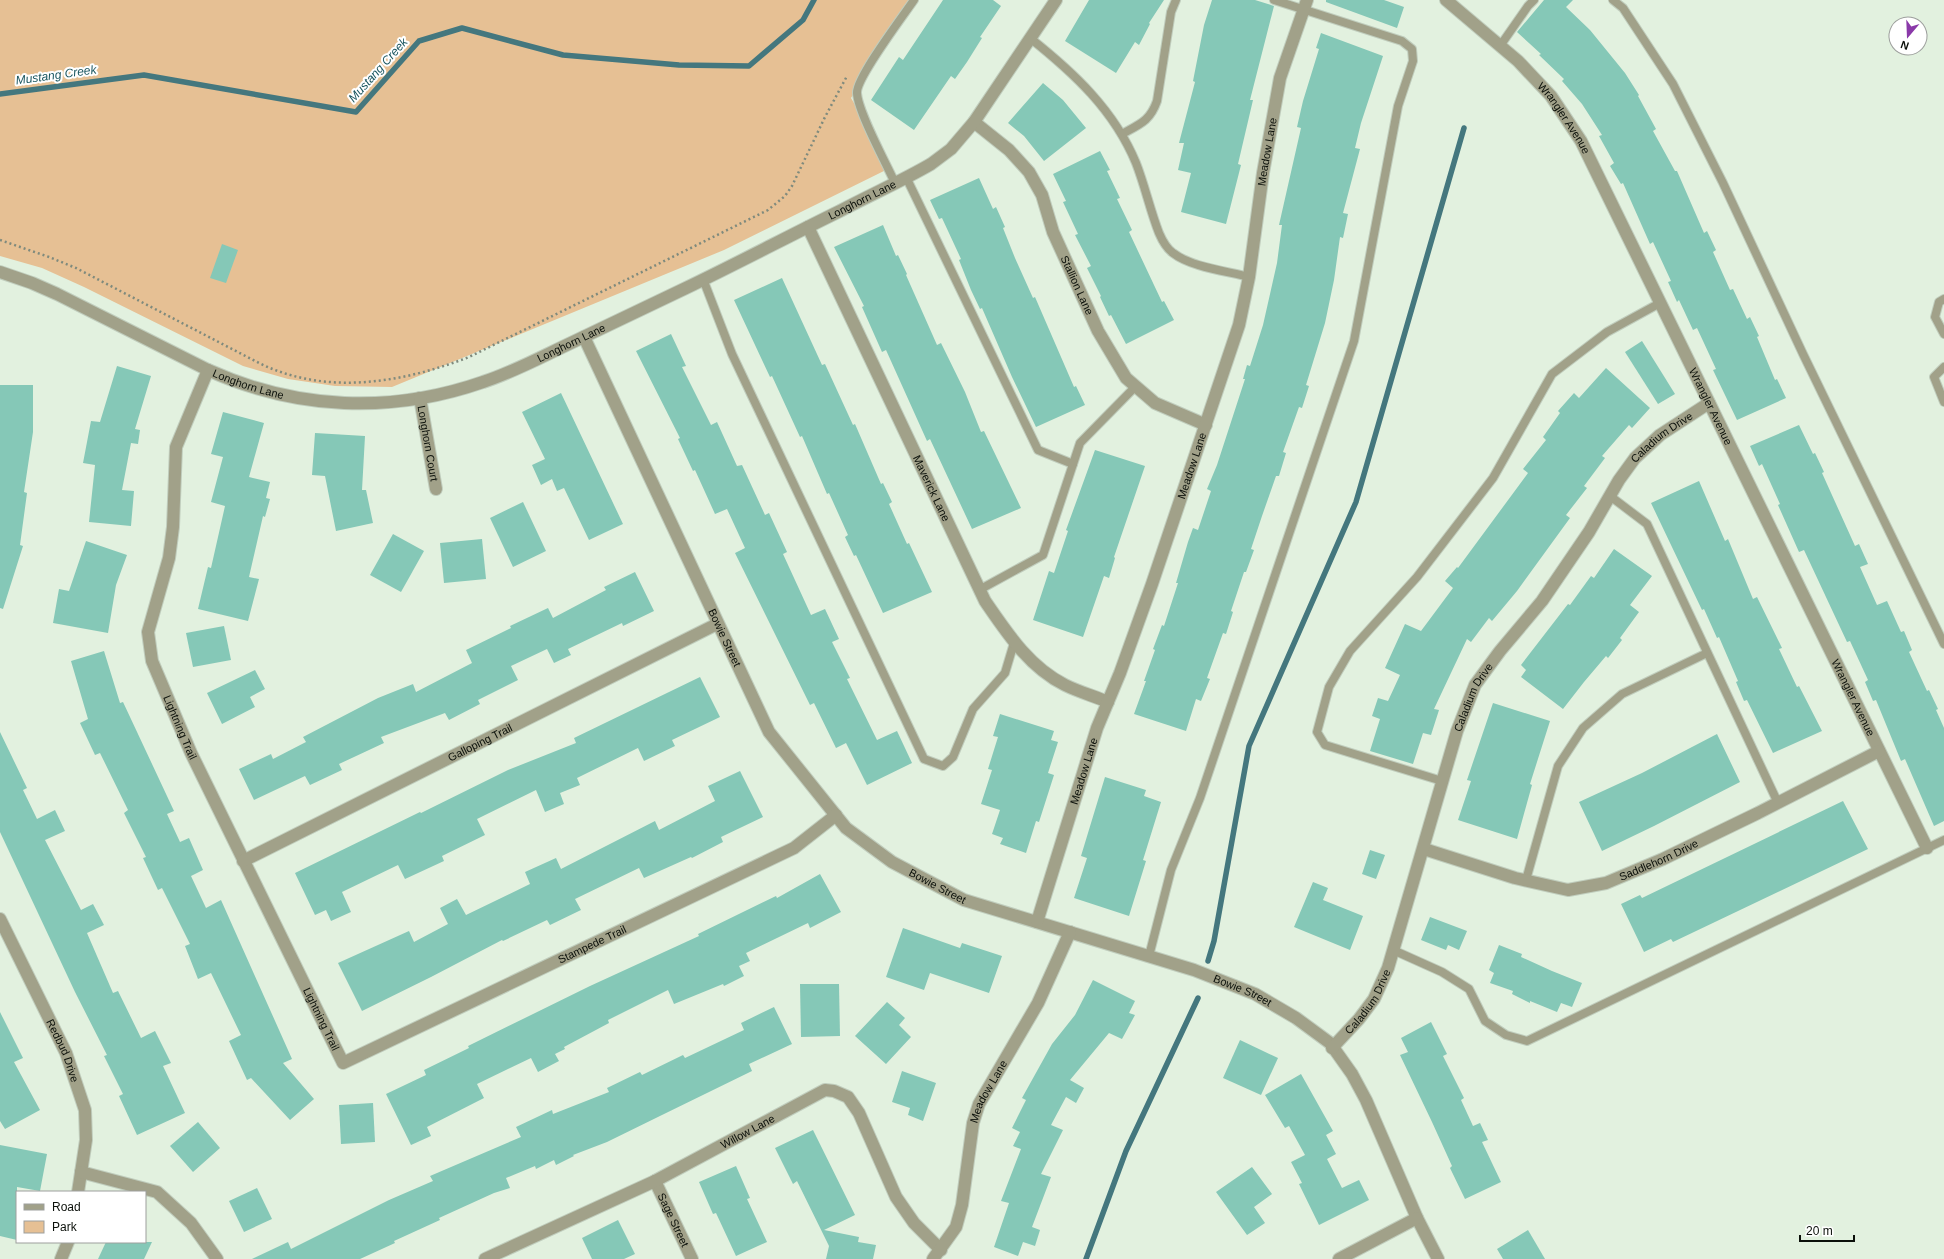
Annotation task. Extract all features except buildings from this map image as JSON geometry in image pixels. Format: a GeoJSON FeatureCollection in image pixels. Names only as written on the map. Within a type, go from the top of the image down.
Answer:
{"type":"FeatureCollection","features":[{"type":"Feature","properties":{"kind":"street","name":"Longhorn Lane"},"geometry":{"type":"LineString","coordinates":[[0,272],[32,283],[57,294],[208,370],[256,389],[309,400],[357,403],[420,398],[466,388],[497,378],[584,337],[931,164],[951,149],[974,122],[1056,0]]}},
{"type":"Feature","properties":{"kind":"street","name":"Wrangler Avenue"},"geometry":{"type":"LineString","coordinates":[[1446,0],[1518,61],[1551,96],[1581,141],[1927,848]]}},
{"type":"Feature","properties":{"kind":"street","name":"Meadow Lane"},"geometry":{"type":"LineString","coordinates":[[1037,922],[1097,728],[1152,584],[1239,325],[1249,277],[1263,173],[1280,78],[1305,5]]}},
{"type":"Feature","properties":{"kind":"street","name":"Stallion Lane"},"geometry":{"type":"LineString","coordinates":[[974,122],[1009,150],[1028,172],[1042,195],[1053,232],[1098,331],[1126,378],[1155,403],[1206,425]]}},
{"type":"Feature","properties":{"kind":"street","name":"Maverick Lane"},"geometry":{"type":"LineString","coordinates":[[808,226],[985,601],[1014,644],[1039,667],[1065,684],[1108,702]]}},
{"type":"Feature","properties":{"kind":"street","name":"Bowie Street"},"geometry":{"type":"LineString","coordinates":[[584,337],[717,624],[769,732],[846,828],[892,862],[964,900],[1194,970],[1255,994],[1296,1018],[1330,1044],[1352,1074],[1366,1100],[1417,1218],[1438,1259]]}},
{"type":"Feature","properties":{"kind":"street","name":"Lightning Trail"},"geometry":{"type":"LineString","coordinates":[[208,370],[176,447],[173,527],[169,558],[148,632],[152,661],[191,753],[342,1063]]}},
{"type":"Feature","properties":{"kind":"street","name":"Longhorn Court"},"geometry":{"type":"LineString","coordinates":[[420,398],[436,489]]}},
{"type":"Feature","properties":{"kind":"street","name":"Caladium Drive"},"geometry":{"type":"LineString","coordinates":[[1332,1048],[1359,1019],[1374,999],[1388,968],[1424,848],[1456,731],[1475,685],[1500,651],[1542,601],[1589,532],[1610,496],[1636,458],[1655,440],[1709,403]]}},
{"type":"Feature","properties":{"kind":"street","name":"Galloping Trail"},"geometry":{"type":"LineString","coordinates":[[243,860],[717,624]]}},
{"type":"Feature","properties":{"kind":"street","name":"Saddlehorn Drive"},"geometry":{"type":"LineString","coordinates":[[1424,848],[1526,880],[1568,890],[1606,883],[1663,859],[1778,803],[1879,751]]}},
{"type":"Feature","properties":{"kind":"street","name":"Stampede Trail"},"geometry":{"type":"LineString","coordinates":[[342,1063],[794,848],[836,815]]}},
{"type":"Feature","properties":{"kind":"street","name":"Redbud Drive"},"geometry":{"type":"LineString","coordinates":[[0,919],[66,1053],[85,1110],[86,1140],[78,1191]]}},
{"type":"Feature","properties":{"kind":"street","name":"Meadow Lane"},"geometry":{"type":"LineString","coordinates":[[933,1259],[941,1250],[956,1227],[962,1205],[973,1124],[979,1104],[1038,1003],[1070,932]]}},
{"type":"Feature","properties":{"kind":"street","name":"Willow Lane"},"geometry":{"type":"LineString","coordinates":[[485,1259],[655,1181],[825,1090],[834,1091],[848,1098],[859,1113],[896,1197],[914,1223],[941,1250]]}},
{"type":"Feature","properties":{"kind":"street"},"geometry":{"type":"LineString","coordinates":[[81,1172],[157,1192],[191,1223],[217,1259]]}},
{"type":"Feature","properties":{"kind":"street","name":"Sage Street"},"geometry":{"type":"LineString","coordinates":[[655,1181],[692,1259]]}},
{"type":"Feature","properties":{"kind":"street"},"geometry":{"type":"LineString","coordinates":[[1339,1259],[1417,1218]]}},
{"type":"Feature","properties":{"kind":"street"},"geometry":{"type":"LineString","coordinates":[[61,1259],[68,1243]]}},
{"type":"Feature","properties":{"kind":"lane"},"geometry":{"type":"LineString","coordinates":[[895,183],[862,112],[857,92],[864,74],[914,0]]}},
{"type":"Feature","properties":{"kind":"lane"},"geometry":{"type":"LineString","coordinates":[[1122,134],[1143,122],[1150,116],[1154,109],[1171,12],[1176,0]]}},
{"type":"Feature","properties":{"kind":"lane"},"geometry":{"type":"LineString","coordinates":[[1150,956],[1171,870],[1200,798],[1354,341],[1398,106],[1413,61],[1412,49],[1402,41],[1305,5],[1274,0]]}},
{"type":"Feature","properties":{"kind":"lane"},"geometry":{"type":"LineString","coordinates":[[1500,46],[1528,6],[1534,0]]}},
{"type":"Feature","properties":{"kind":"lane"},"geometry":{"type":"LineString","coordinates":[[1613,0],[1623,8],[1673,84],[1723,183],[1803,354],[1944,644]]}},
{"type":"Feature","properties":{"kind":"lane"},"geometry":{"type":"LineString","coordinates":[[1030,38],[1062,63],[1094,95],[1122,134],[1136,164],[1159,233],[1164,243],[1172,252],[1190,262],[1249,277]]}},
{"type":"Feature","properties":{"kind":"lane"},"geometry":{"type":"LineString","coordinates":[[906,177],[1038,450],[1073,464]]}},
{"type":"Feature","properties":{"kind":"lane"},"geometry":{"type":"LineString","coordinates":[[703,279],[732,354],[924,759],[943,766],[953,757],[973,709],[1004,673],[1014,644]]}},
{"type":"Feature","properties":{"kind":"lane"},"geometry":{"type":"LineString","coordinates":[[1944,299],[1939,302],[1935,318],[1944,334]]}},
{"type":"Feature","properties":{"kind":"lane"},"geometry":{"type":"LineString","coordinates":[[1442,781],[1325,745],[1317,732],[1329,687],[1350,651],[1417,577],[1493,478],[1552,374],[1607,332],[1660,303]]}},
{"type":"Feature","properties":{"kind":"lane"},"geometry":{"type":"LineString","coordinates":[[1944,367],[1934,377],[1944,402]]}},
{"type":"Feature","properties":{"kind":"lane"},"geometry":{"type":"LineString","coordinates":[[979,590],[1043,555],[1080,443],[1136,386]]}},
{"type":"Feature","properties":{"kind":"lane"},"geometry":{"type":"LineString","coordinates":[[1610,496],[1647,524],[1778,803]]}},
{"type":"Feature","properties":{"kind":"lane"},"geometry":{"type":"LineString","coordinates":[[1526,880],[1558,766],[1583,728],[1622,694],[1707,653]]}},
{"type":"Feature","properties":{"kind":"lane"},"geometry":{"type":"LineString","coordinates":[[1393,950],[1442,972],[1469,989],[1485,1021],[1506,1035],[1527,1040],[1944,840]]}},
{"type":"Feature","properties":{"kind":"path"},"geometry":{"type":"LineString","coordinates":[[0,240],[42,254],[76,268],[259,364],[285,375],[315,381],[350,383],[404,378],[427,372],[469,357],[768,210],[785,196],[792,186],[825,117],[848,75]]}},
{"type":"Feature","properties":{"kind":"green space"},"geometry":{"type":"Polygon","coordinates":[[[0,0],[914,0],[851,98],[892,167],[724,250],[392,387],[335,386],[288,379],[243,366],[84,287],[42,268],[0,256],[0,0]]]}},
{"type":"Feature","properties":{"kind":"waterway","name":"Mustang Creek"},"geometry":{"type":"LineString","coordinates":[[0,94],[144,75],[356,112],[419,41],[462,28],[563,55],[679,65],[749,66],[803,20],[814,0]]}},
{"type":"Feature","properties":{"kind":"waterway"},"geometry":{"type":"LineString","coordinates":[[1208,961],[1214,941],[1249,746],[1356,502],[1464,128]]}},
{"type":"Feature","properties":{"kind":"waterway"},"geometry":{"type":"LineString","coordinates":[[1086,1259],[1126,1151],[1198,998]]}}]}
